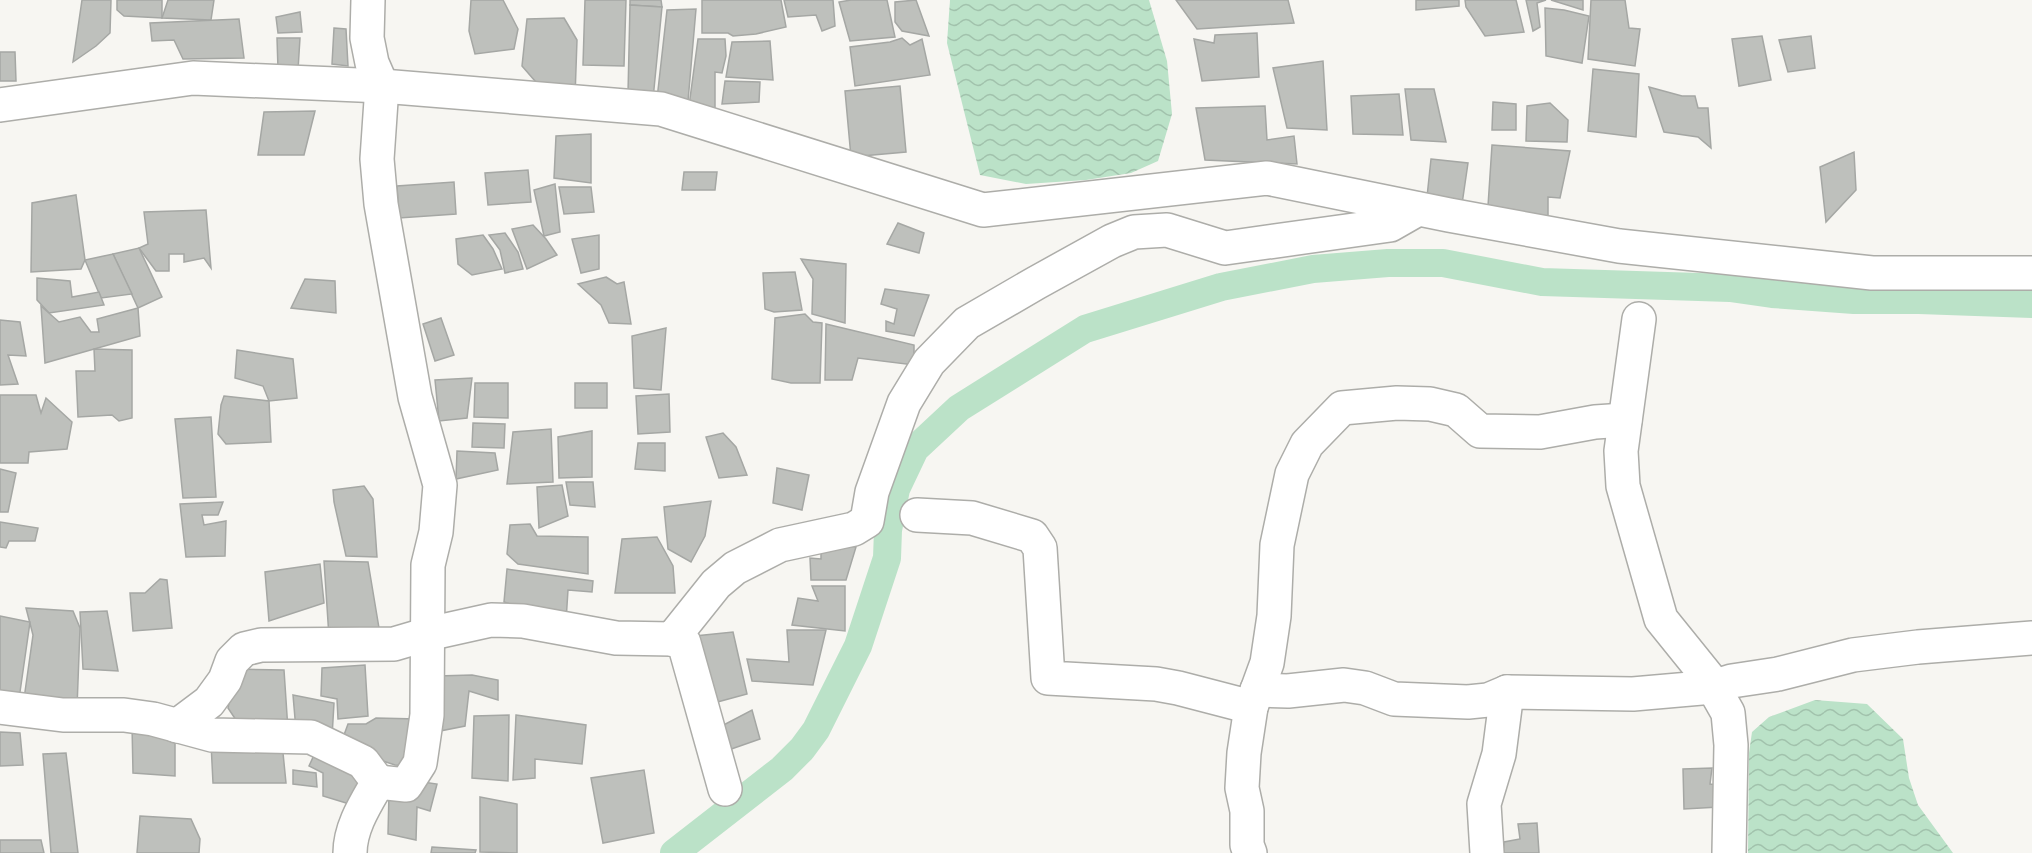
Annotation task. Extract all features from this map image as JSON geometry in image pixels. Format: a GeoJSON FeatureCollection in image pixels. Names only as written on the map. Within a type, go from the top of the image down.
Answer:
{"type":"FeatureCollection","features":[{"type":"Feature","properties":{"kind":"street"},"geometry":{"type":"LineString","coordinates":[[0,707],[63,714],[124,715],[153,719],[212,735],[310,737],[363,762],[378,782],[406,785],[420,763],[427,715],[428,565],[436,532],[440,485],[415,397],[381,204],[377,159],[382,86],[372,63],[367,38],[368,0]]}},
{"type":"Feature","properties":{"kind":"street"},"geometry":{"type":"LineString","coordinates":[[0,105],[193,78],[382,86],[661,109],[983,210],[1267,178],[1619,246],[1872,273],[2032,273]]}},
{"type":"Feature","properties":{"kind":"street"},"geometry":{"type":"LineString","coordinates":[[672,639],[716,584],[735,568],[780,545],[854,529],[867,522],[872,492],[904,402],[929,362],[967,324],[1036,283],[1112,241],[1134,232],[1167,230],[1225,248],[1390,225],[1418,209]]}},
{"type":"Feature","properties":{"kind":"street"},"geometry":{"type":"LineString","coordinates":[[1639,319],[1621,451],[1623,486],[1661,619],[1707,676],[1728,713],[1730,734],[1729,853]]}},
{"type":"Feature","properties":{"kind":"street"},"geometry":{"type":"LineString","coordinates":[[1250,853],[1247,845],[1247,811],[1242,788],[1244,753],[1254,698],[1268,663],[1274,616],[1277,545],[1292,474],[1307,444],[1342,408],[1397,403],[1430,404],[1456,410],[1480,431],[1540,432],[1625,420]]}},
{"type":"Feature","properties":{"kind":"street"},"geometry":{"type":"LineString","coordinates":[[917,515],[972,518],[1032,536],[1040,548],[1048,678],[1156,684],[1254,698],[1288,691],[1344,685],[1365,688],[1394,699],[1468,702],[1488,700],[1507,692],[1633,694],[1713,687],[1732,681],[1778,674],[1853,655],[1918,647],[2032,638]]}},
{"type":"Feature","properties":{"kind":"street"},"geometry":{"type":"LineString","coordinates":[[177,726],[209,702],[225,680],[232,661],[244,649],[261,645],[394,644],[428,634],[491,621],[523,621],[616,638],[672,639],[684,643],[725,789]]}},
{"type":"Feature","properties":{"kind":"street"},"geometry":{"type":"LineString","coordinates":[[1487,853],[1484,804],[1499,754],[1507,692]]}},
{"type":"Feature","properties":{"kind":"street"},"geometry":{"type":"LineString","coordinates":[[350,853],[358,816],[378,782]]}},
{"type":"Feature","properties":{"kind":"water"},"geometry":{"type":"Polygon","coordinates":[[[950,0],[1149,0],[1167,61],[1172,114],[1158,161],[1131,173],[1086,180],[1026,184],[980,175],[947,43],[950,0]]]}},
{"type":"Feature","properties":{"kind":"water"},"geometry":{"type":"Polygon","coordinates":[[[1815,700],[1867,704],[1903,739],[1909,778],[1918,805],[1953,853],[1748,853],[1749,753],[1752,732],[1769,717],[1815,700]]]}},
{"type":"Feature","properties":{"kind":"building"},"geometry":{"type":"Polygon","coordinates":[[[82,0],[111,0],[110,33],[73,62],[82,0]]]}},
{"type":"Feature","properties":{"kind":"building"},"geometry":{"type":"Polygon","coordinates":[[[117,0],[162,0],[162,18],[124,16],[117,10],[117,0]]]}},
{"type":"Feature","properties":{"kind":"building"},"geometry":{"type":"Polygon","coordinates":[[[168,0],[214,0],[211,20],[162,18],[168,0]]]}},
{"type":"Feature","properties":{"kind":"building"},"geometry":{"type":"Polygon","coordinates":[[[471,0],[503,0],[518,29],[514,49],[475,54],[469,31],[471,0]]]}},
{"type":"Feature","properties":{"kind":"building"},"geometry":{"type":"Polygon","coordinates":[[[585,0],[626,0],[624,66],[583,65],[585,0]]]}},
{"type":"Feature","properties":{"kind":"building"},"geometry":{"type":"Polygon","coordinates":[[[630,0],[661,0],[662,7],[630,5],[630,0]]]}},
{"type":"Feature","properties":{"kind":"building"},"geometry":{"type":"Polygon","coordinates":[[[702,0],[781,0],[786,27],[756,34],[733,36],[728,33],[702,33],[702,0]]]}},
{"type":"Feature","properties":{"kind":"building"},"geometry":{"type":"Polygon","coordinates":[[[784,0],[833,0],[835,26],[822,31],[816,15],[788,17],[784,0]]]}},
{"type":"Feature","properties":{"kind":"building"},"geometry":{"type":"Polygon","coordinates":[[[887,0],[895,37],[850,41],[839,2],[887,0]]]}},
{"type":"Feature","properties":{"kind":"building"},"geometry":{"type":"Polygon","coordinates":[[[916,0],[929,36],[902,31],[895,22],[895,2],[916,0]]]}},
{"type":"Feature","properties":{"kind":"building"},"geometry":{"type":"Polygon","coordinates":[[[1176,0],[1288,0],[1294,23],[1197,29],[1176,0]]]}},
{"type":"Feature","properties":{"kind":"building"},"geometry":{"type":"Polygon","coordinates":[[[1416,0],[1459,0],[1459,6],[1416,10],[1416,0]]]}},
{"type":"Feature","properties":{"kind":"building"},"geometry":{"type":"Polygon","coordinates":[[[1465,0],[1516,0],[1524,32],[1485,36],[1466,7],[1465,0]]]}},
{"type":"Feature","properties":{"kind":"building"},"geometry":{"type":"Polygon","coordinates":[[[1526,0],[1546,0],[1537,3],[1540,27],[1533,31],[1526,0]]]}},
{"type":"Feature","properties":{"kind":"building"},"geometry":{"type":"Polygon","coordinates":[[[1551,0],[1583,0],[1583,10],[1551,0]]]}},
{"type":"Feature","properties":{"kind":"building"},"geometry":{"type":"Polygon","coordinates":[[[1591,0],[1625,0],[1629,28],[1640,29],[1635,66],[1588,59],[1591,0]]]}},
{"type":"Feature","properties":{"kind":"building"},"geometry":{"type":"Polygon","coordinates":[[[630,5],[662,7],[653,99],[628,93],[630,5]]]}},
{"type":"Feature","properties":{"kind":"building"},"geometry":{"type":"Polygon","coordinates":[[[1545,8],[1589,16],[1582,63],[1546,56],[1545,8]]]}},
{"type":"Feature","properties":{"kind":"building"},"geometry":{"type":"Polygon","coordinates":[[[696,9],[688,101],[657,99],[667,10],[696,9]]]}},
{"type":"Feature","properties":{"kind":"building"},"geometry":{"type":"Polygon","coordinates":[[[300,12],[302,32],[278,33],[276,17],[300,12]]]}},
{"type":"Feature","properties":{"kind":"building"},"geometry":{"type":"Polygon","coordinates":[[[564,18],[577,40],[575,97],[542,89],[522,66],[527,19],[564,18]]]}},
{"type":"Feature","properties":{"kind":"building"},"geometry":{"type":"Polygon","coordinates":[[[239,19],[244,58],[183,59],[174,40],[152,41],[150,23],[239,19]]]}},
{"type":"Feature","properties":{"kind":"building"},"geometry":{"type":"Polygon","coordinates":[[[334,28],[346,29],[348,66],[332,64],[334,28]]]}},
{"type":"Feature","properties":{"kind":"building"},"geometry":{"type":"Polygon","coordinates":[[[1257,33],[1259,77],[1202,81],[1194,39],[1214,43],[1215,35],[1257,33]]]}},
{"type":"Feature","properties":{"kind":"building"},"geometry":{"type":"Polygon","coordinates":[[[1762,36],[1771,80],[1739,86],[1732,39],[1762,36]]]}},
{"type":"Feature","properties":{"kind":"building"},"geometry":{"type":"Polygon","coordinates":[[[1811,36],[1815,68],[1788,72],[1779,40],[1811,36]]]}},
{"type":"Feature","properties":{"kind":"building"},"geometry":{"type":"Polygon","coordinates":[[[277,38],[300,38],[298,70],[278,69],[277,38]]]}},
{"type":"Feature","properties":{"kind":"building"},"geometry":{"type":"Polygon","coordinates":[[[902,38],[910,45],[922,39],[930,75],[855,86],[850,47],[890,42],[902,38]]]}},
{"type":"Feature","properties":{"kind":"building"},"geometry":{"type":"Polygon","coordinates":[[[698,39],[725,39],[726,56],[722,73],[715,72],[715,113],[689,106],[698,39]]]}},
{"type":"Feature","properties":{"kind":"building"},"geometry":{"type":"Polygon","coordinates":[[[770,41],[773,80],[726,77],[732,42],[770,41]]]}},
{"type":"Feature","properties":{"kind":"building"},"geometry":{"type":"Polygon","coordinates":[[[0,52],[15,52],[16,81],[0,81],[0,52]]]}},
{"type":"Feature","properties":{"kind":"building"},"geometry":{"type":"Polygon","coordinates":[[[1323,61],[1327,130],[1287,128],[1273,68],[1323,61]]]}},
{"type":"Feature","properties":{"kind":"building"},"geometry":{"type":"Polygon","coordinates":[[[1593,69],[1639,74],[1636,137],[1588,131],[1593,69]]]}},
{"type":"Feature","properties":{"kind":"building"},"geometry":{"type":"Polygon","coordinates":[[[725,81],[760,82],[759,102],[722,104],[725,81]]]}},
{"type":"Feature","properties":{"kind":"building"},"geometry":{"type":"Polygon","coordinates":[[[900,86],[906,152],[851,157],[845,91],[900,86]]]}},
{"type":"Feature","properties":{"kind":"building"},"geometry":{"type":"Polygon","coordinates":[[[1649,87],[1682,96],[1695,96],[1698,108],[1708,108],[1711,148],[1698,137],[1664,132],[1649,87]]]}},
{"type":"Feature","properties":{"kind":"building"},"geometry":{"type":"Polygon","coordinates":[[[1405,89],[1434,89],[1446,142],[1411,140],[1405,89]]]}},
{"type":"Feature","properties":{"kind":"building"},"geometry":{"type":"Polygon","coordinates":[[[1399,94],[1403,135],[1353,134],[1351,96],[1399,94]]]}},
{"type":"Feature","properties":{"kind":"building"},"geometry":{"type":"Polygon","coordinates":[[[1493,102],[1516,104],[1516,130],[1492,130],[1493,102]]]}},
{"type":"Feature","properties":{"kind":"building"},"geometry":{"type":"Polygon","coordinates":[[[1550,103],[1568,120],[1567,142],[1526,141],[1527,106],[1550,103]]]}},
{"type":"Feature","properties":{"kind":"building"},"geometry":{"type":"Polygon","coordinates":[[[1265,106],[1267,140],[1294,136],[1297,164],[1205,160],[1196,108],[1265,106]]]}},
{"type":"Feature","properties":{"kind":"building"},"geometry":{"type":"Polygon","coordinates":[[[315,111],[304,155],[258,155],[264,112],[315,111]]]}},
{"type":"Feature","properties":{"kind":"building"},"geometry":{"type":"Polygon","coordinates":[[[591,134],[591,183],[554,178],[556,136],[591,134]]]}},
{"type":"Feature","properties":{"kind":"building"},"geometry":{"type":"Polygon","coordinates":[[[1492,145],[1570,151],[1560,198],[1548,197],[1548,223],[1488,206],[1492,145]]]}},
{"type":"Feature","properties":{"kind":"building"},"geometry":{"type":"Polygon","coordinates":[[[1854,152],[1856,190],[1826,222],[1820,167],[1854,152]]]}},
{"type":"Feature","properties":{"kind":"building"},"geometry":{"type":"Polygon","coordinates":[[[1431,159],[1468,163],[1462,204],[1427,197],[1431,159]]]}},
{"type":"Feature","properties":{"kind":"building"},"geometry":{"type":"Polygon","coordinates":[[[528,170],[531,202],[488,205],[485,173],[528,170]]]}},
{"type":"Feature","properties":{"kind":"building"},"geometry":{"type":"Polygon","coordinates":[[[684,172],[717,172],[715,190],[682,190],[684,172]]]}},
{"type":"Feature","properties":{"kind":"building"},"geometry":{"type":"Polygon","coordinates":[[[454,182],[456,214],[399,218],[397,186],[454,182]]]}},
{"type":"Feature","properties":{"kind":"building"},"geometry":{"type":"Polygon","coordinates":[[[555,184],[560,232],[544,236],[534,190],[555,184]]]}},
{"type":"Feature","properties":{"kind":"building"},"geometry":{"type":"Polygon","coordinates":[[[559,187],[591,187],[594,212],[564,214],[559,187]]]}},
{"type":"Feature","properties":{"kind":"building"},"geometry":{"type":"Polygon","coordinates":[[[76,195],[85,260],[81,269],[31,272],[32,203],[76,195]]]}},
{"type":"Feature","properties":{"kind":"building"},"geometry":{"type":"Polygon","coordinates":[[[206,210],[211,268],[204,258],[184,262],[184,254],[169,254],[169,271],[156,271],[139,248],[148,244],[144,212],[206,210]]]}},
{"type":"Feature","properties":{"kind":"building"},"geometry":{"type":"Polygon","coordinates":[[[898,223],[924,233],[919,253],[887,244],[898,223]]]}},
{"type":"Feature","properties":{"kind":"building"},"geometry":{"type":"Polygon","coordinates":[[[533,225],[557,255],[527,269],[512,229],[533,225]]]}},
{"type":"Feature","properties":{"kind":"building"},"geometry":{"type":"Polygon","coordinates":[[[505,233],[518,252],[523,269],[505,273],[500,250],[489,235],[505,233]]]}},
{"type":"Feature","properties":{"kind":"building"},"geometry":{"type":"Polygon","coordinates":[[[483,235],[493,249],[502,269],[472,275],[458,264],[456,239],[483,235]]]}},
{"type":"Feature","properties":{"kind":"building"},"geometry":{"type":"Polygon","coordinates":[[[599,235],[599,269],[581,273],[572,239],[599,235]]]}},
{"type":"Feature","properties":{"kind":"building"},"geometry":{"type":"Polygon","coordinates":[[[139,248],[162,297],[138,308],[113,254],[139,248]]]}},
{"type":"Feature","properties":{"kind":"building"},"geometry":{"type":"Polygon","coordinates":[[[113,254],[132,294],[101,298],[85,260],[113,254]]]}},
{"type":"Feature","properties":{"kind":"building"},"geometry":{"type":"Polygon","coordinates":[[[801,259],[846,264],[845,323],[812,314],[813,279],[801,259]]]}},
{"type":"Feature","properties":{"kind":"building"},"geometry":{"type":"Polygon","coordinates":[[[795,272],[802,310],[774,312],[765,309],[763,273],[795,272]]]}},
{"type":"Feature","properties":{"kind":"building"},"geometry":{"type":"Polygon","coordinates":[[[606,277],[617,284],[624,282],[631,324],[609,323],[601,305],[578,284],[606,277]]]}},
{"type":"Feature","properties":{"kind":"building"},"geometry":{"type":"Polygon","coordinates":[[[37,278],[70,281],[72,297],[99,292],[104,305],[49,313],[37,300],[37,278]]]}},
{"type":"Feature","properties":{"kind":"building"},"geometry":{"type":"Polygon","coordinates":[[[305,279],[335,281],[336,313],[291,308],[305,279]]]}},
{"type":"Feature","properties":{"kind":"building"},"geometry":{"type":"Polygon","coordinates":[[[885,289],[929,295],[914,336],[886,331],[886,321],[894,324],[897,309],[881,304],[885,289]]]}},
{"type":"Feature","properties":{"kind":"building"},"geometry":{"type":"Polygon","coordinates":[[[41,306],[59,322],[80,317],[91,332],[99,332],[97,319],[138,308],[140,336],[45,363],[41,306]]]}},
{"type":"Feature","properties":{"kind":"building"},"geometry":{"type":"Polygon","coordinates":[[[805,314],[813,322],[822,323],[820,383],[791,383],[772,379],[775,318],[805,314]]]}},
{"type":"Feature","properties":{"kind":"building"},"geometry":{"type":"Polygon","coordinates":[[[441,318],[454,355],[435,361],[423,324],[441,318]]]}},
{"type":"Feature","properties":{"kind":"building"},"geometry":{"type":"Polygon","coordinates":[[[0,320],[20,322],[26,356],[8,355],[18,384],[0,385],[0,320]]]}},
{"type":"Feature","properties":{"kind":"building"},"geometry":{"type":"Polygon","coordinates":[[[826,324],[914,345],[914,365],[858,358],[852,380],[825,380],[826,324]]]}},
{"type":"Feature","properties":{"kind":"building"},"geometry":{"type":"Polygon","coordinates":[[[666,328],[661,390],[634,388],[632,336],[666,328]]]}},
{"type":"Feature","properties":{"kind":"building"},"geometry":{"type":"Polygon","coordinates":[[[94,349],[132,350],[132,418],[119,421],[112,415],[78,417],[76,371],[95,371],[94,349]]]}},
{"type":"Feature","properties":{"kind":"building"},"geometry":{"type":"Polygon","coordinates":[[[237,350],[293,359],[297,398],[269,401],[263,386],[235,378],[237,350]]]}},
{"type":"Feature","properties":{"kind":"building"},"geometry":{"type":"Polygon","coordinates":[[[472,378],[467,418],[439,421],[435,380],[472,378]]]}},
{"type":"Feature","properties":{"kind":"building"},"geometry":{"type":"Polygon","coordinates":[[[475,383],[508,383],[508,418],[474,417],[475,383]]]}},
{"type":"Feature","properties":{"kind":"building"},"geometry":{"type":"Polygon","coordinates":[[[575,383],[607,383],[607,408],[575,408],[575,383]]]}},
{"type":"Feature","properties":{"kind":"building"},"geometry":{"type":"Polygon","coordinates":[[[669,394],[670,432],[638,434],[636,396],[669,394]]]}},
{"type":"Feature","properties":{"kind":"building"},"geometry":{"type":"Polygon","coordinates":[[[0,395],[36,395],[41,413],[46,398],[72,422],[67,449],[29,452],[28,463],[0,463],[0,395]]]}},
{"type":"Feature","properties":{"kind":"building"},"geometry":{"type":"Polygon","coordinates":[[[224,396],[269,401],[271,442],[226,444],[218,434],[224,396]]]}},
{"type":"Feature","properties":{"kind":"building"},"geometry":{"type":"Polygon","coordinates":[[[211,417],[216,497],[183,498],[175,419],[211,417]]]}},
{"type":"Feature","properties":{"kind":"building"},"geometry":{"type":"Polygon","coordinates":[[[473,423],[505,424],[504,448],[472,447],[473,423]]]}},
{"type":"Feature","properties":{"kind":"building"},"geometry":{"type":"Polygon","coordinates":[[[551,429],[553,482],[507,484],[513,432],[551,429]]]}},
{"type":"Feature","properties":{"kind":"building"},"geometry":{"type":"Polygon","coordinates":[[[592,431],[592,477],[559,478],[558,437],[592,431]]]}},
{"type":"Feature","properties":{"kind":"building"},"geometry":{"type":"Polygon","coordinates":[[[723,433],[736,447],[747,475],[719,478],[706,437],[723,433]]]}},
{"type":"Feature","properties":{"kind":"building"},"geometry":{"type":"Polygon","coordinates":[[[638,443],[665,443],[665,471],[635,469],[638,443]]]}},
{"type":"Feature","properties":{"kind":"building"},"geometry":{"type":"Polygon","coordinates":[[[457,451],[495,453],[498,470],[456,479],[457,451]]]}},
{"type":"Feature","properties":{"kind":"building"},"geometry":{"type":"Polygon","coordinates":[[[777,468],[809,475],[802,510],[773,503],[777,468]]]}},
{"type":"Feature","properties":{"kind":"building"},"geometry":{"type":"Polygon","coordinates":[[[0,469],[16,473],[8,512],[0,512],[0,469]]]}},
{"type":"Feature","properties":{"kind":"building"},"geometry":{"type":"Polygon","coordinates":[[[566,482],[593,482],[595,507],[570,505],[566,482]]]}},
{"type":"Feature","properties":{"kind":"building"},"geometry":{"type":"Polygon","coordinates":[[[562,485],[568,516],[539,528],[537,487],[562,485]]]}},
{"type":"Feature","properties":{"kind":"building"},"geometry":{"type":"Polygon","coordinates":[[[364,486],[373,499],[377,557],[346,556],[333,490],[364,486]]]}},
{"type":"Feature","properties":{"kind":"building"},"geometry":{"type":"Polygon","coordinates":[[[711,501],[705,536],[691,562],[668,549],[664,507],[711,501]]]}},
{"type":"Feature","properties":{"kind":"building"},"geometry":{"type":"Polygon","coordinates":[[[223,502],[218,515],[202,515],[204,525],[226,521],[225,556],[186,557],[180,504],[223,502]]]}},
{"type":"Feature","properties":{"kind":"building"},"geometry":{"type":"Polygon","coordinates":[[[0,522],[38,528],[35,541],[9,541],[6,548],[0,547],[0,522]]]}},
{"type":"Feature","properties":{"kind":"building"},"geometry":{"type":"Polygon","coordinates":[[[530,524],[537,536],[588,537],[588,574],[518,564],[507,554],[510,525],[530,524]]]}},
{"type":"Feature","properties":{"kind":"building"},"geometry":{"type":"Polygon","coordinates":[[[657,537],[673,566],[675,593],[615,593],[622,539],[657,537]]]}},
{"type":"Feature","properties":{"kind":"building"},"geometry":{"type":"Polygon","coordinates":[[[821,543],[856,547],[846,580],[811,580],[810,558],[821,559],[821,543]]]}},
{"type":"Feature","properties":{"kind":"building"},"geometry":{"type":"Polygon","coordinates":[[[324,561],[368,562],[380,634],[329,637],[324,561]]]}},
{"type":"Feature","properties":{"kind":"building"},"geometry":{"type":"Polygon","coordinates":[[[320,564],[324,603],[269,621],[265,572],[320,564]]]}},
{"type":"Feature","properties":{"kind":"building"},"geometry":{"type":"Polygon","coordinates":[[[507,569],[593,581],[592,592],[568,590],[566,621],[504,602],[507,569]]]}},
{"type":"Feature","properties":{"kind":"building"},"geometry":{"type":"Polygon","coordinates":[[[160,579],[167,580],[172,628],[133,631],[130,593],[145,593],[160,579]]]}},
{"type":"Feature","properties":{"kind":"building"},"geometry":{"type":"Polygon","coordinates":[[[812,586],[845,586],[845,631],[792,625],[798,598],[818,601],[812,586]]]}},
{"type":"Feature","properties":{"kind":"building"},"geometry":{"type":"Polygon","coordinates":[[[26,608],[73,611],[80,628],[77,708],[23,706],[33,635],[26,608]]]}},
{"type":"Feature","properties":{"kind":"building"},"geometry":{"type":"Polygon","coordinates":[[[107,611],[118,671],[83,669],[80,612],[107,611]]]}},
{"type":"Feature","properties":{"kind":"building"},"geometry":{"type":"Polygon","coordinates":[[[0,616],[30,622],[18,706],[0,703],[0,616]]]}},
{"type":"Feature","properties":{"kind":"building"},"geometry":{"type":"Polygon","coordinates":[[[787,630],[826,630],[813,685],[752,681],[747,659],[789,662],[787,630]]]}},
{"type":"Feature","properties":{"kind":"building"},"geometry":{"type":"Polygon","coordinates":[[[733,632],[747,694],[710,704],[695,636],[733,632]]]}},
{"type":"Feature","properties":{"kind":"building"},"geometry":{"type":"Polygon","coordinates":[[[365,665],[368,716],[338,719],[337,699],[321,696],[322,668],[365,665]]]}},
{"type":"Feature","properties":{"kind":"building"},"geometry":{"type":"Polygon","coordinates":[[[235,669],[284,670],[288,730],[242,729],[228,708],[235,669]]]}},
{"type":"Feature","properties":{"kind":"building"},"geometry":{"type":"Polygon","coordinates":[[[472,675],[498,680],[498,700],[469,691],[465,726],[430,733],[437,676],[472,675]]]}},
{"type":"Feature","properties":{"kind":"building"},"geometry":{"type":"Polygon","coordinates":[[[293,695],[334,703],[332,737],[296,730],[293,695]]]}},
{"type":"Feature","properties":{"kind":"building"},"geometry":{"type":"Polygon","coordinates":[[[752,710],[760,739],[720,753],[716,729],[752,710]]]}},
{"type":"Feature","properties":{"kind":"building"},"geometry":{"type":"Polygon","coordinates":[[[509,715],[508,781],[472,778],[474,716],[509,715]]]}},
{"type":"Feature","properties":{"kind":"building"},"geometry":{"type":"Polygon","coordinates":[[[516,715],[586,725],[582,764],[535,759],[535,778],[513,780],[516,715]]]}},
{"type":"Feature","properties":{"kind":"building"},"geometry":{"type":"Polygon","coordinates":[[[376,718],[417,719],[413,766],[395,765],[377,759],[344,735],[348,724],[366,724],[376,718]]]}},
{"type":"Feature","properties":{"kind":"building"},"geometry":{"type":"Polygon","coordinates":[[[132,725],[175,739],[175,776],[133,773],[132,725]]]}},
{"type":"Feature","properties":{"kind":"building"},"geometry":{"type":"Polygon","coordinates":[[[0,732],[20,733],[23,765],[0,766],[0,732]]]}},
{"type":"Feature","properties":{"kind":"building"},"geometry":{"type":"Polygon","coordinates":[[[211,743],[282,743],[286,783],[213,783],[211,743]]]}},
{"type":"Feature","properties":{"kind":"building"},"geometry":{"type":"Polygon","coordinates":[[[66,753],[78,853],[51,853],[43,754],[66,753]]]}},
{"type":"Feature","properties":{"kind":"building"},"geometry":{"type":"Polygon","coordinates":[[[315,753],[364,774],[356,806],[323,796],[323,773],[309,766],[315,753]]]}},
{"type":"Feature","properties":{"kind":"building"},"geometry":{"type":"Polygon","coordinates":[[[1712,768],[1710,784],[1720,785],[1719,807],[1684,809],[1683,769],[1712,768]]]}},
{"type":"Feature","properties":{"kind":"building"},"geometry":{"type":"Polygon","coordinates":[[[293,770],[316,773],[317,787],[293,784],[293,770]]]}},
{"type":"Feature","properties":{"kind":"building"},"geometry":{"type":"Polygon","coordinates":[[[644,770],[654,833],[603,843],[591,778],[644,770]]]}},
{"type":"Feature","properties":{"kind":"building"},"geometry":{"type":"Polygon","coordinates":[[[416,781],[437,784],[430,811],[417,807],[416,840],[388,834],[389,793],[409,801],[416,781]]]}},
{"type":"Feature","properties":{"kind":"building"},"geometry":{"type":"Polygon","coordinates":[[[480,797],[517,804],[517,853],[480,852],[480,797]]]}},
{"type":"Feature","properties":{"kind":"building"},"geometry":{"type":"Polygon","coordinates":[[[140,816],[191,819],[200,839],[199,853],[137,853],[140,816]]]}},
{"type":"Feature","properties":{"kind":"building"},"geometry":{"type":"Polygon","coordinates":[[[1537,823],[1539,853],[1503,853],[1504,842],[1520,839],[1518,824],[1537,823]]]}},
{"type":"Feature","properties":{"kind":"building"},"geometry":{"type":"Polygon","coordinates":[[[0,840],[41,840],[44,853],[0,853],[0,840]]]}},
{"type":"Feature","properties":{"kind":"building"},"geometry":{"type":"Polygon","coordinates":[[[432,847],[476,850],[475,853],[431,853],[432,847]]]}},
{"type":"Feature","properties":{"kind":"waterway"},"geometry":{"type":"LineString","coordinates":[[674,853],[782,769],[802,749],[816,730],[858,646],[887,558],[888,530],[896,489],[915,449],[959,408],[1085,329],[1221,287],[1313,269],[1388,263],[1443,263],[1542,282],[1730,288],[1772,294],[1854,300],[2032,304]]}}]}
